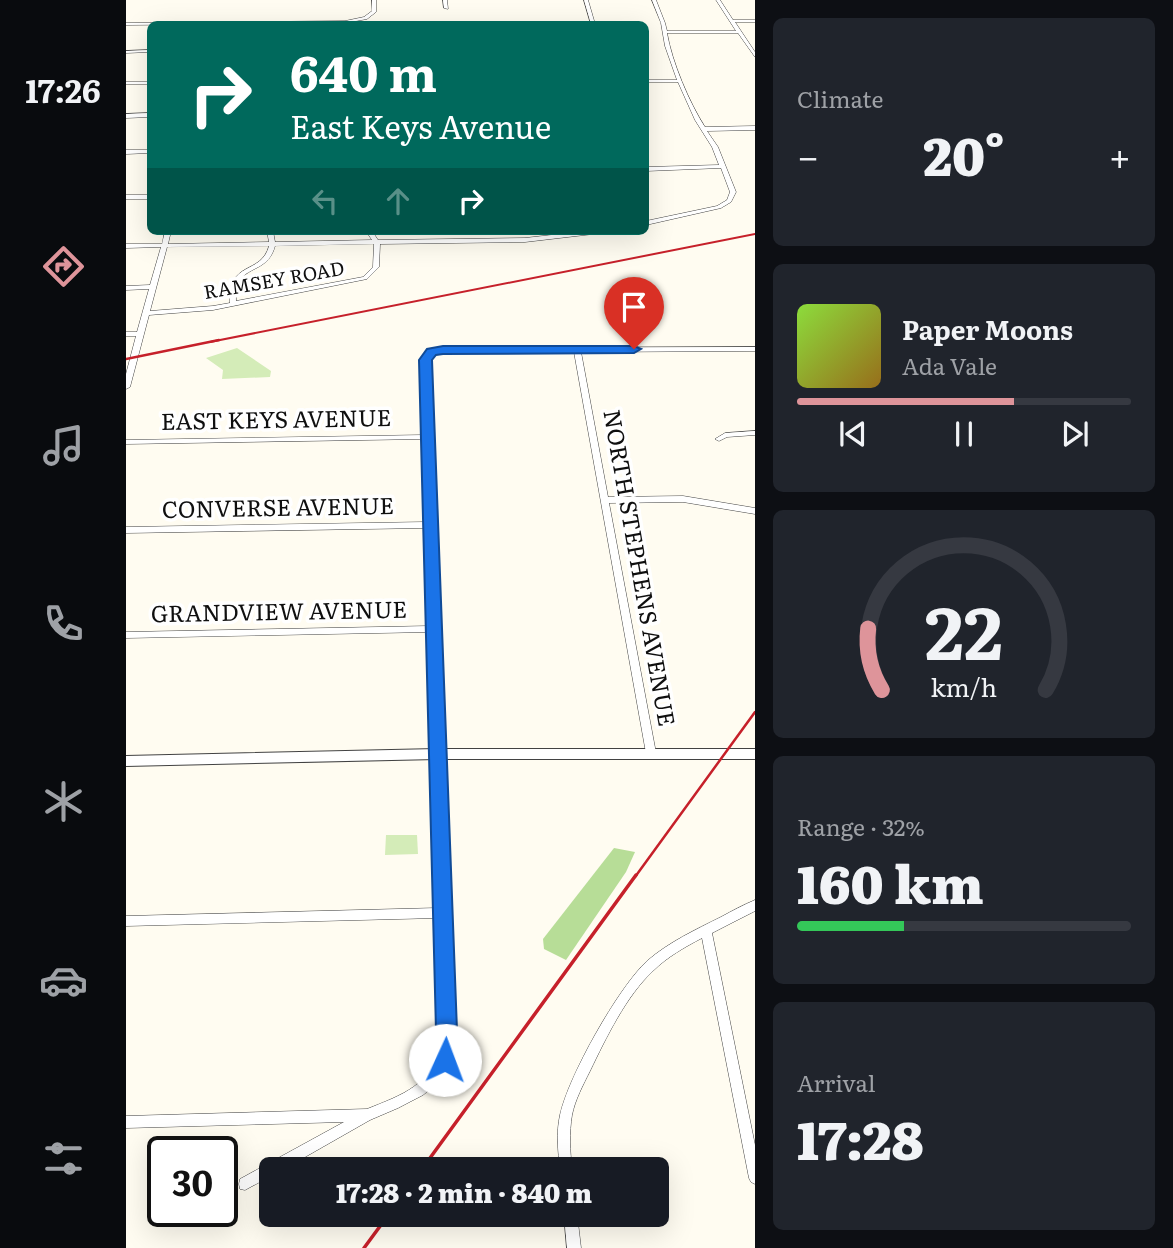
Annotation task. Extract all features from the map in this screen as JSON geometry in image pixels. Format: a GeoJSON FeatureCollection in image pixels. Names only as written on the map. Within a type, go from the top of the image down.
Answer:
{"type":"FeatureCollection","features":[{"type":"Feature","properties":{"kind":"street"},"geometry":{"type":"LineString","coordinates":[[352,21],[367,19],[374,11],[374,0]]}},
{"type":"Feature","properties":{"kind":"street"},"geometry":{"type":"LineString","coordinates":[[445,0],[446,8]]}},
{"type":"Feature","properties":{"kind":"street"},"geometry":{"type":"LineString","coordinates":[[586,0],[592,21]]}},
{"type":"Feature","properties":{"kind":"street"},"geometry":{"type":"LineString","coordinates":[[649,222],[713,210],[729,201],[733,191],[680,81],[654,0]]}},
{"type":"Feature","properties":{"kind":"street"},"geometry":{"type":"LineString","coordinates":[[718,0],[755,56]]}},
{"type":"Feature","properties":{"kind":"street"},"geometry":{"type":"LineString","coordinates":[[730,21],[755,21]]}},
{"type":"Feature","properties":{"kind":"street"},"geometry":{"type":"LineString","coordinates":[[126,24],[147,24]]}},
{"type":"Feature","properties":{"kind":"street"},"geometry":{"type":"LineString","coordinates":[[664,32],[738,32]]}},
{"type":"Feature","properties":{"kind":"street"},"geometry":{"type":"LineString","coordinates":[[126,52],[147,51]]}},
{"type":"Feature","properties":{"kind":"street"},"geometry":{"type":"LineString","coordinates":[[649,81],[680,81]]}},
{"type":"Feature","properties":{"kind":"street"},"geometry":{"type":"LineString","coordinates":[[126,83],[147,83]]}},
{"type":"Feature","properties":{"kind":"street"},"geometry":{"type":"LineString","coordinates":[[126,116],[147,116]]}},
{"type":"Feature","properties":{"kind":"street"},"geometry":{"type":"LineString","coordinates":[[704,129],[755,128]]}},
{"type":"Feature","properties":{"kind":"street"},"geometry":{"type":"LineString","coordinates":[[126,152],[147,152]]}},
{"type":"Feature","properties":{"kind":"street"},"geometry":{"type":"LineString","coordinates":[[649,167],[723,166]]}},
{"type":"Feature","properties":{"kind":"street"},"geometry":{"type":"LineString","coordinates":[[126,197],[147,197]]}},
{"type":"Feature","properties":{"kind":"street"},"geometry":{"type":"LineString","coordinates":[[126,387],[167,235]]}},
{"type":"Feature","properties":{"kind":"street"},"geometry":{"type":"LineString","coordinates":[[233,304],[232,290],[235,280],[265,259],[272,244],[271,235]]}},
{"type":"Feature","properties":{"kind":"street"},"geometry":{"type":"LineString","coordinates":[[372,235],[376,242]]}},
{"type":"Feature","properties":{"kind":"street"},"geometry":{"type":"LineString","coordinates":[[462,235],[463,241]]}},
{"type":"Feature","properties":{"kind":"street"},"geometry":{"type":"LineString","coordinates":[[126,246],[551,239],[576,235]]}},
{"type":"Feature","properties":{"kind":"street","name":"RAMSEY ROAD"},"geometry":{"type":"LineString","coordinates":[[147,313],[233,304],[365,278],[376,267],[376,242]]}},
{"type":"Feature","properties":{"kind":"street"},"geometry":{"type":"LineString","coordinates":[[126,288],[153,287]]}},
{"type":"Feature","properties":{"kind":"street"},"geometry":{"type":"LineString","coordinates":[[126,334],[141,334]]}},
{"type":"Feature","properties":{"kind":"street"},"geometry":{"type":"LineString","coordinates":[[293,1157],[367,1115],[391,1106],[435,1079],[442,1068],[447,1045],[425,360],[428,354],[443,350],[755,349]]}},
{"type":"Feature","properties":{"kind":"street","name":"NORTH STEPHENS AVENUE"},"geometry":{"type":"LineString","coordinates":[[577,350],[651,753]]}},
{"type":"Feature","properties":{"kind":"street"},"geometry":{"type":"LineString","coordinates":[[719,439],[725,435],[755,433]]}},
{"type":"Feature","properties":{"kind":"street","name":"EAST KEYS AVENUE"},"geometry":{"type":"LineString","coordinates":[[126,442],[428,437]]}},
{"type":"Feature","properties":{"kind":"street"},"geometry":{"type":"LineString","coordinates":[[604,500],[683,499],[755,512]]}},
{"type":"Feature","properties":{"kind":"street","name":"CONVERSE AVENUE"},"geometry":{"type":"LineString","coordinates":[[126,530],[431,525]]}},
{"type":"Feature","properties":{"kind":"street","name":"GRANDVIEW AVENUE"},"geometry":{"type":"LineString","coordinates":[[126,635],[433,629]]}},
{"type":"Feature","properties":{"kind":"street"},"geometry":{"type":"LineString","coordinates":[[126,761],[437,754],[755,754]]}},
{"type":"Feature","properties":{"kind":"street"},"geometry":{"type":"LineString","coordinates":[[565,1157],[563,1137],[567,1111],[601,1038],[634,983],[649,967],[677,947],[755,905]]}},
{"type":"Feature","properties":{"kind":"street"},"geometry":{"type":"LineString","coordinates":[[126,921],[441,913]]}},
{"type":"Feature","properties":{"kind":"street"},"geometry":{"type":"LineString","coordinates":[[706,932],[755,1178]]}},
{"type":"Feature","properties":{"kind":"street"},"geometry":{"type":"LineString","coordinates":[[126,1122],[367,1115]]}},
{"type":"Feature","properties":{"kind":"street"},"geometry":{"type":"LineString","coordinates":[[246,1184],[259,1176]]}},
{"type":"Feature","properties":{"kind":"street"},"geometry":{"type":"LineString","coordinates":[[572,1227],[574,1248]]}},
{"type":"Feature","properties":{"kind":"green space"},"geometry":{"type":"Polygon","coordinates":[[[237,348],[271,371],[270,377],[222,379],[223,370],[206,358],[237,348]]]}},
{"type":"Feature","properties":{"kind":"green space"},"geometry":{"type":"Polygon","coordinates":[[[386,835],[417,835],[418,854],[385,855],[386,835]]]}},
{"type":"Feature","properties":{"kind":"green space"},"geometry":{"type":"Polygon","coordinates":[[[614,848],[635,852],[626,872],[566,960],[544,949],[543,939],[614,848]]]}},
{"type":"Feature","properties":{"kind":"railway"},"geometry":{"type":"LineString","coordinates":[[210,342],[755,234]]}},
{"type":"Feature","properties":{"kind":"railway"},"geometry":{"type":"LineString","coordinates":[[126,359],[219,340]]}},
{"type":"Feature","properties":{"kind":"railway"},"geometry":{"type":"LineString","coordinates":[[635,877],[755,712]]}},
{"type":"Feature","properties":{"kind":"railway"},"geometry":{"type":"LineString","coordinates":[[431,1157],[636,875]]}},
{"type":"Feature","properties":{"kind":"railway"},"geometry":{"type":"LineString","coordinates":[[364,1248],[379,1227]]}},
{"type":"Feature","properties":{"kind":"route"},"geometry":{"type":"LineString","coordinates":[[445,1060],[447,1045],[425,360],[428,354],[443,350],[634,349]]}}]}
